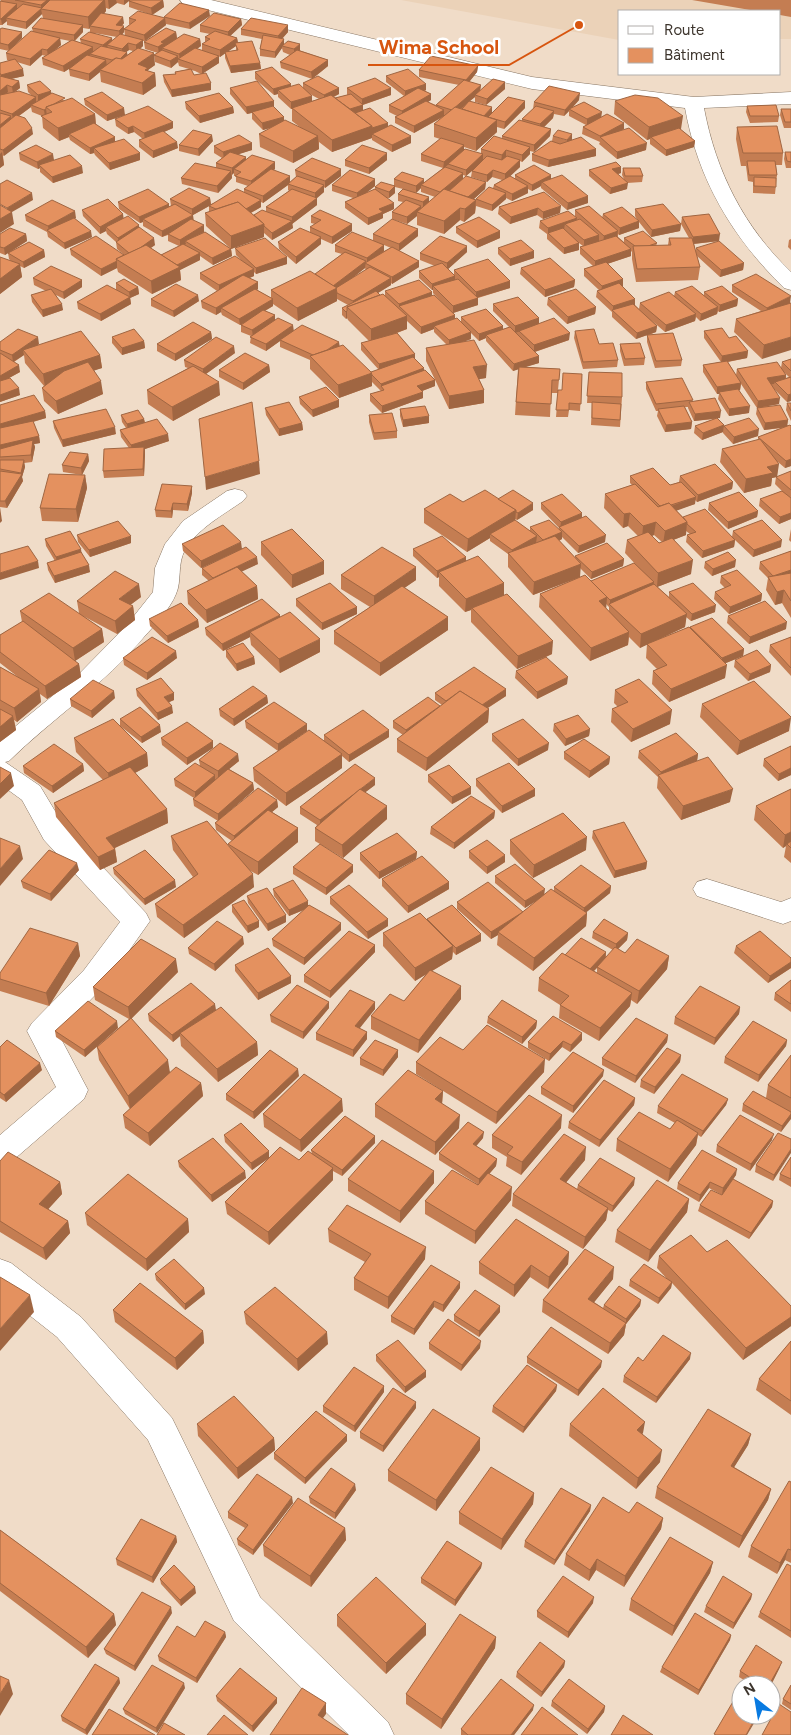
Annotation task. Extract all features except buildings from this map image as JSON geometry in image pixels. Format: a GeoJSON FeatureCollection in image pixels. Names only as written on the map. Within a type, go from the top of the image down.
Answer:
{"type":"FeatureCollection","features":[{"type":"Feature","properties":{"kind":"street"},"geometry":{"type":"LineString","coordinates":[[189,0],[234,5],[532,83],[694,103],[791,98]]}},
{"type":"Feature","properties":{"kind":"street"},"geometry":{"type":"LineString","coordinates":[[694,103],[698,135],[717,186],[734,219],[776,270],[791,284]]}},
{"type":"Feature","properties":{"kind":"street"},"geometry":{"type":"LineString","coordinates":[[0,754],[22,732],[87,681],[135,632],[165,593],[167,568],[173,549],[191,526],[235,496]]}},
{"type":"Feature","properties":{"kind":"street"},"geometry":{"type":"LineString","coordinates":[[0,770],[31,792],[54,833],[136,921],[94,978],[42,1031],[73,1090],[0,1153]]}},
{"type":"Feature","properties":{"kind":"street"},"geometry":{"type":"LineString","coordinates":[[707,889],[783,913],[791,909]]}},
{"type":"Feature","properties":{"kind":"street"},"geometry":{"type":"LineString","coordinates":[[0,1273],[69,1327],[160,1429],[247,1608],[375,1735]]}},
{"type":"Feature","properties":{"kind":"shaded area"},"geometry":{"type":"Polygon","coordinates":[[[401,0],[791,0],[791,39],[781,39],[781,10],[618,10],[618,40],[401,0]]]}},
{"type":"Feature","properties":{"kind":"place","name":"Wima School"},"geometry":{"type":"Point","coordinates":[579,25]}}]}
